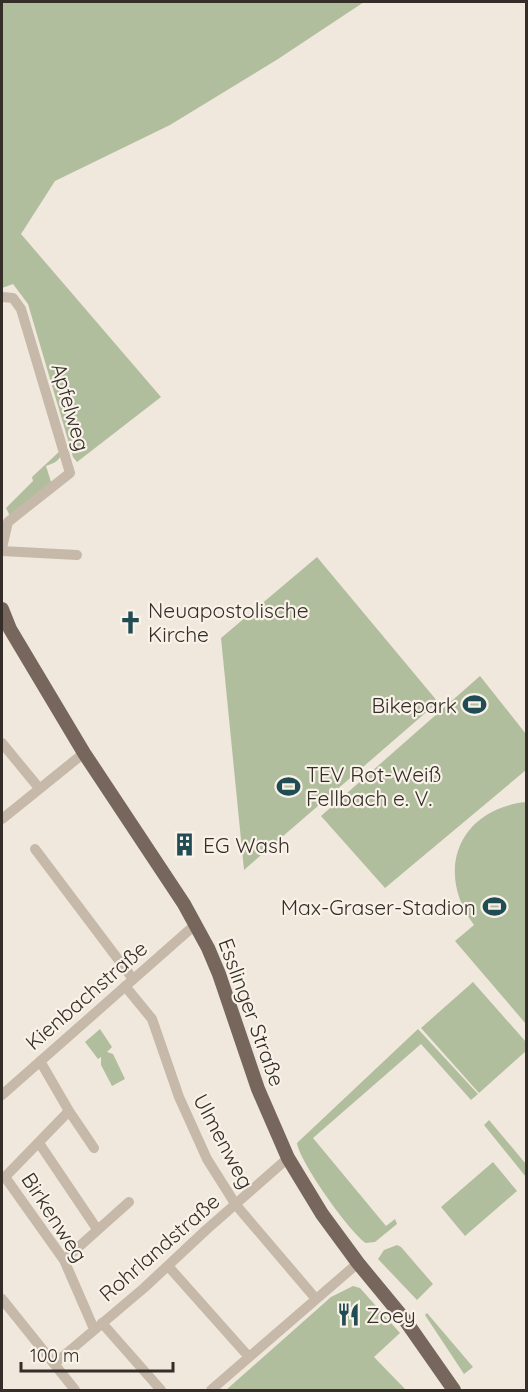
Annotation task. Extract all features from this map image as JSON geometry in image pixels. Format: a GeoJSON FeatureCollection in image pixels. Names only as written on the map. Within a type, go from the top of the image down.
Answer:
{"type":"FeatureCollection","features":[{"type":"Feature","properties":{"kind":"main road","name":"Esslinger Straße"},"geometry":{"type":"LineString","coordinates":[[2,609],[9,629],[84,753],[196,924],[219,974],[258,1089],[288,1158],[322,1214],[358,1263],[405,1320],[454,1390]]}},
{"type":"Feature","properties":{"kind":"street","name":"Apfelweg"},"geometry":{"type":"LineString","coordinates":[[2,297],[13,298],[21,309],[70,473],[8,522],[2,550]]}},
{"type":"Feature","properties":{"kind":"street"},"geometry":{"type":"LineString","coordinates":[[2,550],[77,555]]}},
{"type":"Feature","properties":{"kind":"street"},"geometry":{"type":"LineString","coordinates":[[2,743],[39,788]]}},
{"type":"Feature","properties":{"kind":"street"},"geometry":{"type":"LineString","coordinates":[[2,819],[84,753]]}},
{"type":"Feature","properties":{"kind":"street","name":"Ulmenweg"},"geometry":{"type":"LineString","coordinates":[[35,849],[152,1019],[179,1097],[207,1159],[236,1205],[316,1299]]}},
{"type":"Feature","properties":{"kind":"street","name":"Kienbachstraße"},"geometry":{"type":"LineString","coordinates":[[2,1095],[196,924]]}},
{"type":"Feature","properties":{"kind":"street"},"geometry":{"type":"LineString","coordinates":[[40,1062],[94,1148]]}},
{"type":"Feature","properties":{"kind":"street","name":"Birkenweg"},"geometry":{"type":"LineString","coordinates":[[69,1111],[5,1177],[64,1260],[98,1326],[161,1390]]}},
{"type":"Feature","properties":{"kind":"street"},"geometry":{"type":"LineString","coordinates":[[39,1143],[97,1229]]}},
{"type":"Feature","properties":{"kind":"street","name":"Rohrlandstraße"},"geometry":{"type":"LineString","coordinates":[[54,1364],[288,1158]]}},
{"type":"Feature","properties":{"kind":"street"},"geometry":{"type":"LineString","coordinates":[[64,1260],[129,1202]]}},
{"type":"Feature","properties":{"kind":"street"},"geometry":{"type":"LineString","coordinates":[[211,1390],[358,1263]]}},
{"type":"Feature","properties":{"kind":"street"},"geometry":{"type":"LineString","coordinates":[[168,1266],[249,1357]]}},
{"type":"Feature","properties":{"kind":"street"},"geometry":{"type":"LineString","coordinates":[[2,1299],[75,1390]]}},
{"type":"Feature","properties":{"kind":"green space"},"geometry":{"type":"Polygon","coordinates":[[[2,2],[364,2],[278,59],[170,125],[55,181],[21,234],[161,397],[77,462],[73,457],[28,304],[13,284],[2,288],[2,2]]]}},
{"type":"Feature","properties":{"kind":"green space"},"geometry":{"type":"Polygon","coordinates":[[[61,450],[57,461],[46,466],[52,485],[10,516],[6,508],[33,481],[32,477],[61,450]]]}},
{"type":"Feature","properties":{"kind":"green space","name":"TEV Rot-Weiß Fellbach e. V."},"geometry":{"type":"Polygon","coordinates":[[[317,557],[438,702],[244,870],[221,638],[317,557]]]}},
{"type":"Feature","properties":{"kind":"green space"},"geometry":{"type":"Polygon","coordinates":[[[480,676],[526,734],[526,770],[385,888],[321,816],[480,676]]]}},
{"type":"Feature","properties":{"kind":"green space","name":"Max-Graser-Stadion"},"geometry":{"type":"Polygon","coordinates":[[[526,802],[526,1024],[455,941],[474,925],[462,904],[456,884],[455,864],[460,846],[470,830],[484,817],[503,807],[526,802]]]}},
{"type":"Feature","properties":{"kind":"green space"},"geometry":{"type":"Polygon","coordinates":[[[473,982],[526,1042],[526,1051],[479,1093],[421,1028],[473,982]]]}},
{"type":"Feature","properties":{"kind":"green space"},"geometry":{"type":"Polygon","coordinates":[[[100,1029],[112,1047],[107,1052],[113,1054],[125,1079],[112,1086],[101,1065],[101,1057],[98,1059],[85,1042],[100,1029]]]}},
{"type":"Feature","properties":{"kind":"green space"},"geometry":{"type":"Polygon","coordinates":[[[418,1029],[478,1094],[471,1100],[421,1044],[313,1138],[386,1226],[395,1219],[397,1224],[375,1242],[366,1243],[349,1226],[326,1196],[306,1165],[297,1143],[418,1029]]]}},
{"type":"Feature","properties":{"kind":"green space"},"geometry":{"type":"Polygon","coordinates":[[[489,1120],[526,1164],[526,1177],[484,1125],[489,1120]]]}},
{"type":"Feature","properties":{"kind":"green space"},"geometry":{"type":"Polygon","coordinates":[[[493,1162],[517,1191],[465,1236],[441,1207],[493,1162]]]}},
{"type":"Feature","properties":{"kind":"green space"},"geometry":{"type":"Polygon","coordinates":[[[397,1245],[433,1284],[417,1300],[378,1259],[384,1250],[397,1245]]]}},
{"type":"Feature","properties":{"kind":"green space"},"geometry":{"type":"Polygon","coordinates":[[[353,1286],[360,1288],[400,1333],[374,1357],[406,1390],[226,1390],[331,1297],[353,1286]]]}},
{"type":"Feature","properties":{"kind":"green space"},"geometry":{"type":"Polygon","coordinates":[[[427,1313],[473,1367],[464,1374],[425,1315],[427,1313]]]}},
{"type":"Feature","properties":{"kind":"place","name":"Neuapostolische Kirche"},"geometry":{"type":"Point","coordinates":[130,622]}},
{"type":"Feature","properties":{"kind":"place","name":"Bikepark"},"geometry":{"type":"Point","coordinates":[475,705]}},
{"type":"Feature","properties":{"kind":"place","name":"TEV Rot-Weiß Fellbach e. V."},"geometry":{"type":"Point","coordinates":[288,786]}},
{"type":"Feature","properties":{"kind":"place","name":"EG Wash"},"geometry":{"type":"Point","coordinates":[185,845]}},
{"type":"Feature","properties":{"kind":"place","name":"Max-Graser-Stadion"},"geometry":{"type":"Point","coordinates":[494,907]}},
{"type":"Feature","properties":{"kind":"place","name":"Zoey"},"geometry":{"type":"Point","coordinates":[348,1315]}}]}
